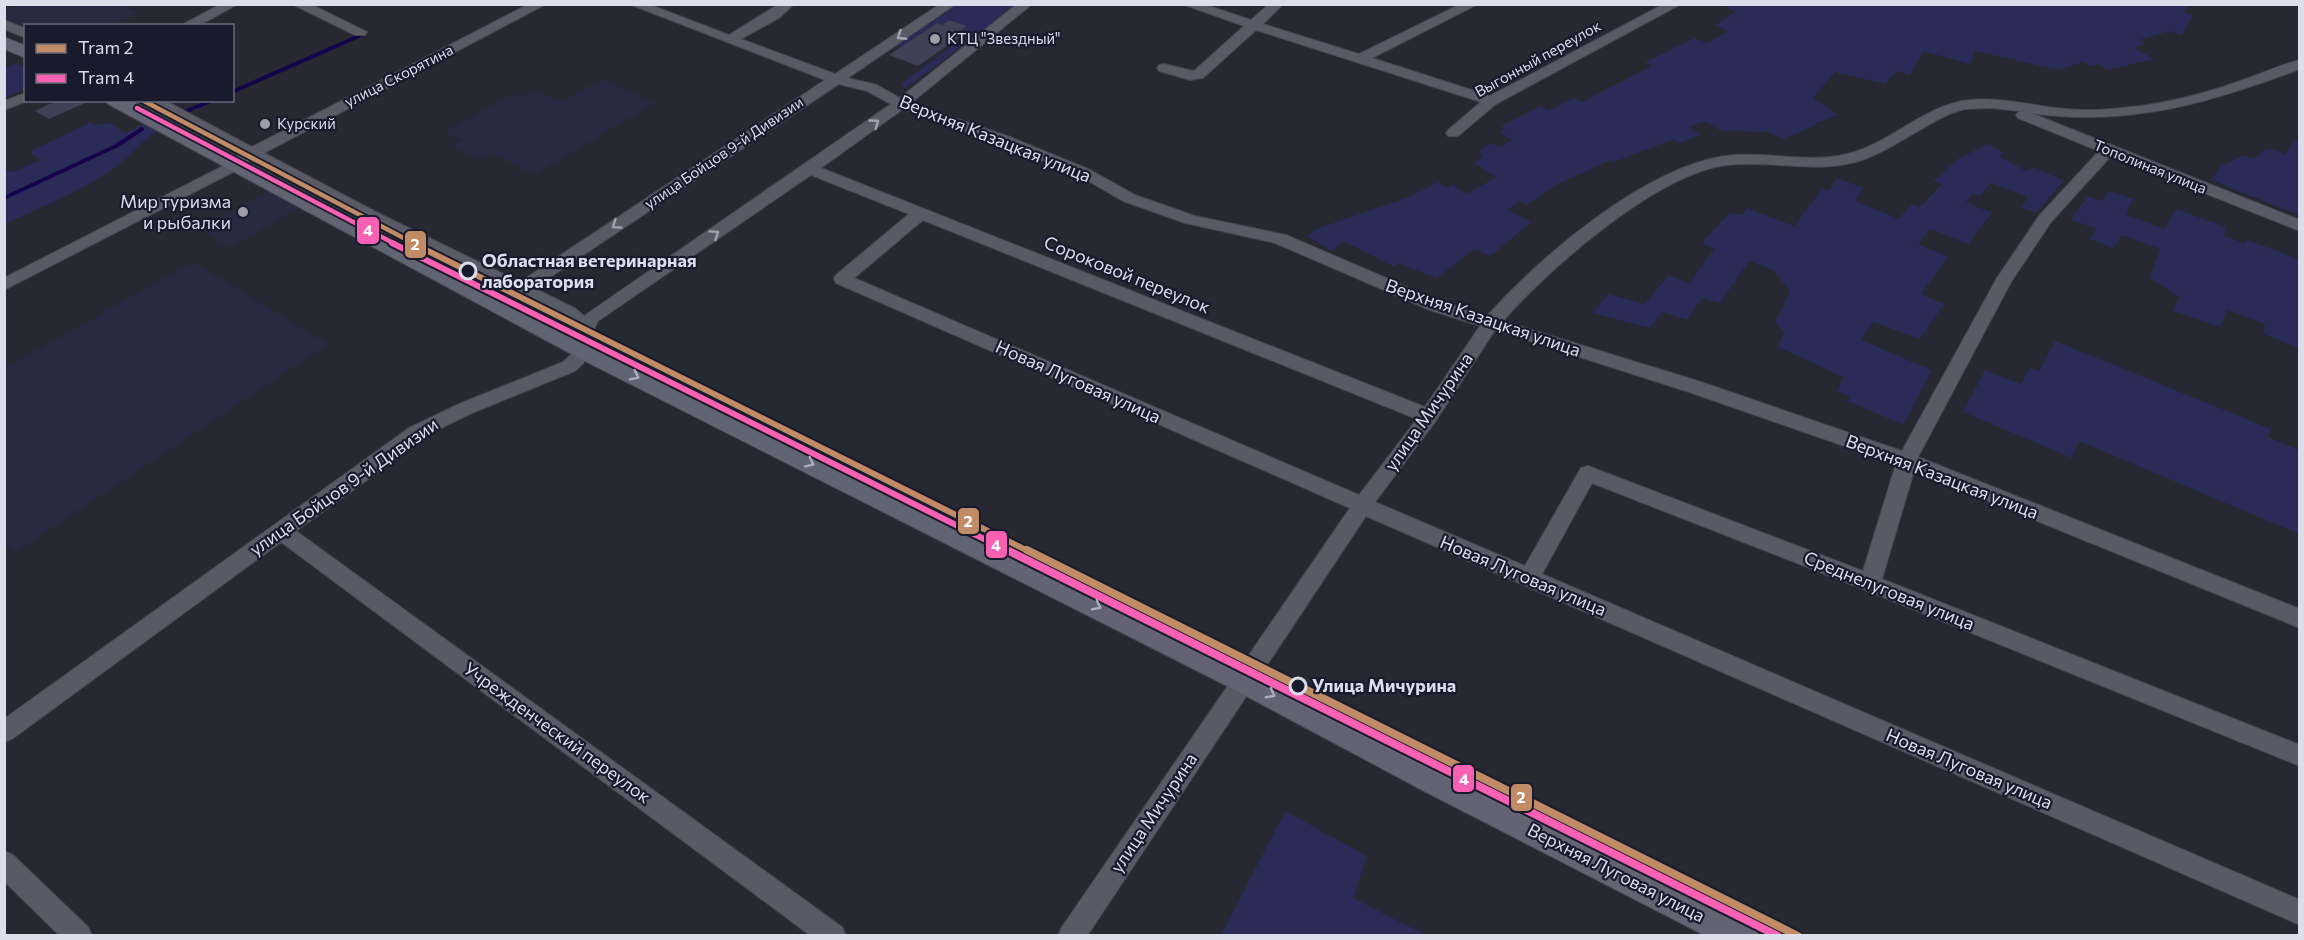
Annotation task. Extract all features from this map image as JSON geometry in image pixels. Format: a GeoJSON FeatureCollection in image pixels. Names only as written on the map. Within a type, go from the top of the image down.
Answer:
{"type":"FeatureCollection","features":[{"type":"Feature","properties":{"kind":"main road"},"geometry":{"type":"LineString","coordinates":[[4,42],[24,52]]}},
{"type":"Feature","properties":{"kind":"main road","name":"Верхняя Луговая улица"},"geometry":{"type":"LineString","coordinates":[[119,102],[234,166],[503,307],[584,339],[1244,680],[1432,780],[1742,936]]}},
{"type":"Feature","properties":{"kind":"street"},"geometry":{"type":"LineString","coordinates":[[190,24],[232,4]]}},
{"type":"Feature","properties":{"kind":"street"},"geometry":{"type":"LineString","coordinates":[[298,4],[360,32]]}},
{"type":"Feature","properties":{"kind":"street","name":"улица Скорятина"},"geometry":{"type":"LineString","coordinates":[[4,285],[234,166],[252,153],[413,68],[540,4]]}},
{"type":"Feature","properties":{"kind":"street","name":"Верхняя Казацкая улица"},"geometry":{"type":"LineString","coordinates":[[635,4],[835,79],[872,88],[901,104],[1005,140],[1083,172],[1129,198],[1191,220],[1280,239],[1397,291],[1695,387],[1907,460],[2300,619]]}},
{"type":"Feature","properties":{"kind":"street"},"geometry":{"type":"LineString","coordinates":[[729,40],[774,15],[788,4]]}},
{"type":"Feature","properties":{"kind":"street","name":"улица Бойцов 9-й Дивизии"},"geometry":{"type":"LineString","coordinates":[[503,307],[522,288],[950,4]]}},
{"type":"Feature","properties":{"kind":"street","name":"улица Бойцов 9-й Дивизии"},"geometry":{"type":"LineString","coordinates":[[4,732],[436,421],[568,368],[577,362],[592,317],[810,169],[901,104],[1026,4]]}},
{"type":"Feature","properties":{"kind":"street"},"geometry":{"type":"LineString","coordinates":[[1188,4],[1491,101]]}},
{"type":"Feature","properties":{"kind":"street"},"geometry":{"type":"LineString","coordinates":[[1164,68],[1190,76],[1198,75],[1277,4]]}},
{"type":"Feature","properties":{"kind":"street"},"geometry":{"type":"LineString","coordinates":[[1362,58],[1472,4]]}},
{"type":"Feature","properties":{"kind":"street","name":"Выгонный переулок"},"geometry":{"type":"LineString","coordinates":[[1453,133],[1491,101],[1675,4]]}},
{"type":"Feature","properties":{"kind":"street"},"geometry":{"type":"LineString","coordinates":[[4,24],[24,33]]}},
{"type":"Feature","properties":{"kind":"street","name":"улица Мичурина"},"geometry":{"type":"LineString","coordinates":[[1071,936],[1362,506],[1428,416],[1491,323],[1551,264],[1617,211],[1684,173],[1726,160],[1755,158],[1827,162],[1843,160],[1880,146],[1919,123],[1957,107],[1981,104],[2081,114],[2159,109],[2210,97],[2300,64]]}},
{"type":"Feature","properties":{"kind":"street"},"geometry":{"type":"LineString","coordinates":[[4,106],[24,99]]}},
{"type":"Feature","properties":{"kind":"street"},"geometry":{"type":"LineString","coordinates":[[156,102],[372,216],[570,313],[584,339]]}},
{"type":"Feature","properties":{"kind":"street","name":"Тополиная улица"},"geometry":{"type":"LineString","coordinates":[[2001,106],[2300,226]]}},
{"type":"Feature","properties":{"kind":"street"},"geometry":{"type":"LineString","coordinates":[[1870,583],[1907,460],[2003,282],[2045,219],[2108,150]]}},
{"type":"Feature","properties":{"kind":"street","name":"Сороковой переулок"},"geometry":{"type":"LineString","coordinates":[[810,169],[1428,416]]}},
{"type":"Feature","properties":{"kind":"street","name":"Новая Луговая улица"},"geometry":{"type":"LineString","coordinates":[[921,213],[842,279],[2300,913]]}},
{"type":"Feature","properties":{"kind":"street"},"geometry":{"type":"LineString","coordinates":[[503,307],[536,314],[570,313],[606,303],[636,286]]}},
{"type":"Feature","properties":{"kind":"street","name":"Среднелуговая улица"},"geometry":{"type":"LineString","coordinates":[[1529,578],[1588,473],[1870,583],[2300,756]]}},
{"type":"Feature","properties":{"kind":"street","name":"Учрежденческий переулок"},"geometry":{"type":"LineString","coordinates":[[282,531],[833,936]]}},
{"type":"Feature","properties":{"kind":"street"},"geometry":{"type":"LineString","coordinates":[[4,863],[79,936]]}},
{"type":"Feature","properties":{"kind":"shaded area"},"geometry":{"type":"Polygon","coordinates":[[[20,5],[120,5],[138,13],[112,24],[24,24],[24,30],[5,20],[5,11],[20,5]]]}},
{"type":"Feature","properties":{"kind":"shaded area"},"geometry":{"type":"Polygon","coordinates":[[[957,5],[1017,5],[905,89],[902,83],[968,34],[960,31],[966,26],[949,20],[942,25],[937,23],[903,46],[893,47],[856,70],[957,5]]]}},
{"type":"Feature","properties":{"kind":"shaded area"},"geometry":{"type":"Polygon","coordinates":[[[1731,5],[2188,5],[2184,13],[2193,15],[2182,35],[2169,31],[2139,40],[2146,44],[2135,48],[2154,59],[2108,70],[2098,64],[2089,66],[2083,62],[2058,70],[1975,51],[1970,64],[1923,51],[1910,75],[1897,71],[1885,84],[1835,72],[1813,98],[1838,115],[1782,139],[1769,132],[1721,131],[1705,121],[1690,127],[1701,135],[1679,143],[1674,139],[1614,162],[1611,160],[1558,184],[1527,205],[1519,201],[1507,210],[1532,222],[1490,256],[1475,249],[1436,278],[1398,263],[1394,267],[1343,241],[1331,251],[1308,236],[1316,229],[1409,197],[1438,182],[1447,188],[1453,185],[1467,194],[1496,177],[1474,163],[1482,157],[1479,151],[1491,143],[1500,147],[1512,140],[1500,133],[1506,129],[1501,126],[1541,106],[1548,111],[1574,98],[1582,102],[1651,66],[1645,62],[1695,38],[1707,43],[1728,31],[1715,25],[1736,12],[1726,7],[1731,5]]]}},
{"type":"Feature","properties":{"kind":"shaded area"},"geometry":{"type":"Polygon","coordinates":[[[17,63],[24,67],[24,88],[5,98],[5,68],[17,63]]]}},
{"type":"Feature","properties":{"kind":"shaded area"},"geometry":{"type":"Polygon","coordinates":[[[602,79],[655,103],[534,175],[491,153],[478,158],[451,147],[462,140],[444,132],[512,94],[518,96],[539,92],[561,101],[602,79]]]}},
{"type":"Feature","properties":{"kind":"shaded area"},"geometry":{"type":"Polygon","coordinates":[[[91,122],[96,125],[110,123],[125,133],[144,124],[158,130],[116,167],[97,180],[5,224],[4,169],[13,172],[40,160],[29,152],[91,122]]]}},
{"type":"Feature","properties":{"kind":"shaded area"},"geometry":{"type":"Polygon","coordinates":[[[2294,140],[2299,142],[2299,215],[2211,180],[2221,166],[2244,155],[2253,159],[2268,148],[2285,154],[2294,140]]]}},
{"type":"Feature","properties":{"kind":"shaded area"},"geometry":{"type":"Polygon","coordinates":[[[1987,144],[2004,153],[1999,156],[2026,171],[2034,167],[2064,181],[2035,213],[2021,207],[2028,197],[1991,183],[1980,196],[1973,194],[1966,202],[1992,213],[1968,244],[1930,229],[1918,244],[1948,257],[1921,294],[1944,304],[1920,339],[1873,322],[1861,340],[1932,370],[1904,425],[1848,401],[1850,396],[1837,391],[1843,377],[1778,347],[1784,332],[1775,323],[1790,291],[1773,270],[1749,261],[1720,303],[1702,298],[1687,320],[1662,312],[1650,328],[1593,313],[1608,294],[1644,304],[1669,275],[1690,283],[1714,249],[1702,243],[1729,213],[1742,215],[1747,208],[1794,226],[1822,189],[1829,191],[1837,178],[1863,188],[1855,201],[1899,219],[1911,204],[1920,207],[1942,184],[1933,181],[1958,159],[1987,144]]]}},
{"type":"Feature","properties":{"kind":"shaded area"},"geometry":{"type":"Polygon","coordinates":[[[271,189],[300,207],[230,248],[199,229],[271,189]]]}},
{"type":"Feature","properties":{"kind":"shaded area"},"geometry":{"type":"Polygon","coordinates":[[[2109,191],[2133,199],[2126,215],[2165,229],[2176,209],[2226,227],[2224,235],[2244,244],[2248,240],[2299,259],[2299,348],[2263,334],[2265,324],[2227,310],[2220,327],[2173,311],[2179,297],[2150,278],[2160,249],[2122,235],[2113,248],[2090,239],[2096,229],[2071,219],[2088,196],[2102,201],[2109,191]]]}},
{"type":"Feature","properties":{"kind":"shaded area"},"geometry":{"type":"Polygon","coordinates":[[[193,262],[328,344],[15,552],[5,544],[5,368],[193,262]]]}},
{"type":"Feature","properties":{"kind":"shaded area"},"geometry":{"type":"Polygon","coordinates":[[[2055,341],[2271,429],[2268,437],[2299,450],[2299,534],[2079,441],[2072,458],[1963,412],[1985,370],[2021,384],[2030,368],[2039,371],[2055,341]]]}},
{"type":"Feature","properties":{"kind":"shaded area"},"geometry":{"type":"Polygon","coordinates":[[[1285,811],[1367,856],[1353,898],[1426,935],[1221,935],[1285,811]]]}},
{"type":"Feature","properties":{"kind":"building","name":"КТЦ \"Звездный\""},"geometry":{"type":"Polygon","coordinates":[[[949,20],[967,26],[960,31],[966,33],[918,66],[889,55],[937,23],[942,25],[949,20]]]}},
{"type":"Feature","properties":{"kind":"building"},"geometry":{"type":"Polygon","coordinates":[[[54,102],[87,102],[49,119],[35,111],[54,102]]]}},
{"type":"Feature","properties":{"kind":"waterway"},"geometry":{"type":"LineString","coordinates":[[234,91],[359,36]]}},
{"type":"Feature","properties":{"kind":"waterway"},"geometry":{"type":"LineString","coordinates":[[184,112],[208,102]]}},
{"type":"Feature","properties":{"kind":"waterway"},"geometry":{"type":"LineString","coordinates":[[4,198],[116,146],[142,129]]}},
{"type":"Feature","properties":{"kind":"tram line","name":"2"},"geometry":{"type":"LineString","coordinates":[[146,102],[365,219],[1798,936]]}},
{"type":"Feature","properties":{"kind":"tram line","name":"4"},"geometry":{"type":"LineString","coordinates":[[137,108],[361,227],[1778,936]]}},
{"type":"Feature","properties":{"kind":"place","name":"КТЦ \"Звездный\""},"geometry":{"type":"Point","coordinates":[935,39]}},
{"type":"Feature","properties":{"kind":"place","name":"Курский"},"geometry":{"type":"Point","coordinates":[265,124]}},
{"type":"Feature","properties":{"kind":"place","name":"Мир туризма и рыбалки"},"geometry":{"type":"Point","coordinates":[243,212]}},
{"type":"Feature","properties":{"kind":"place","name":"Областная ветеринарная лаборатория"},"geometry":{"type":"Point","coordinates":[468,271]}},
{"type":"Feature","properties":{"kind":"place","name":"Улица Мичурина"},"geometry":{"type":"Point","coordinates":[1298,686]}}]}
